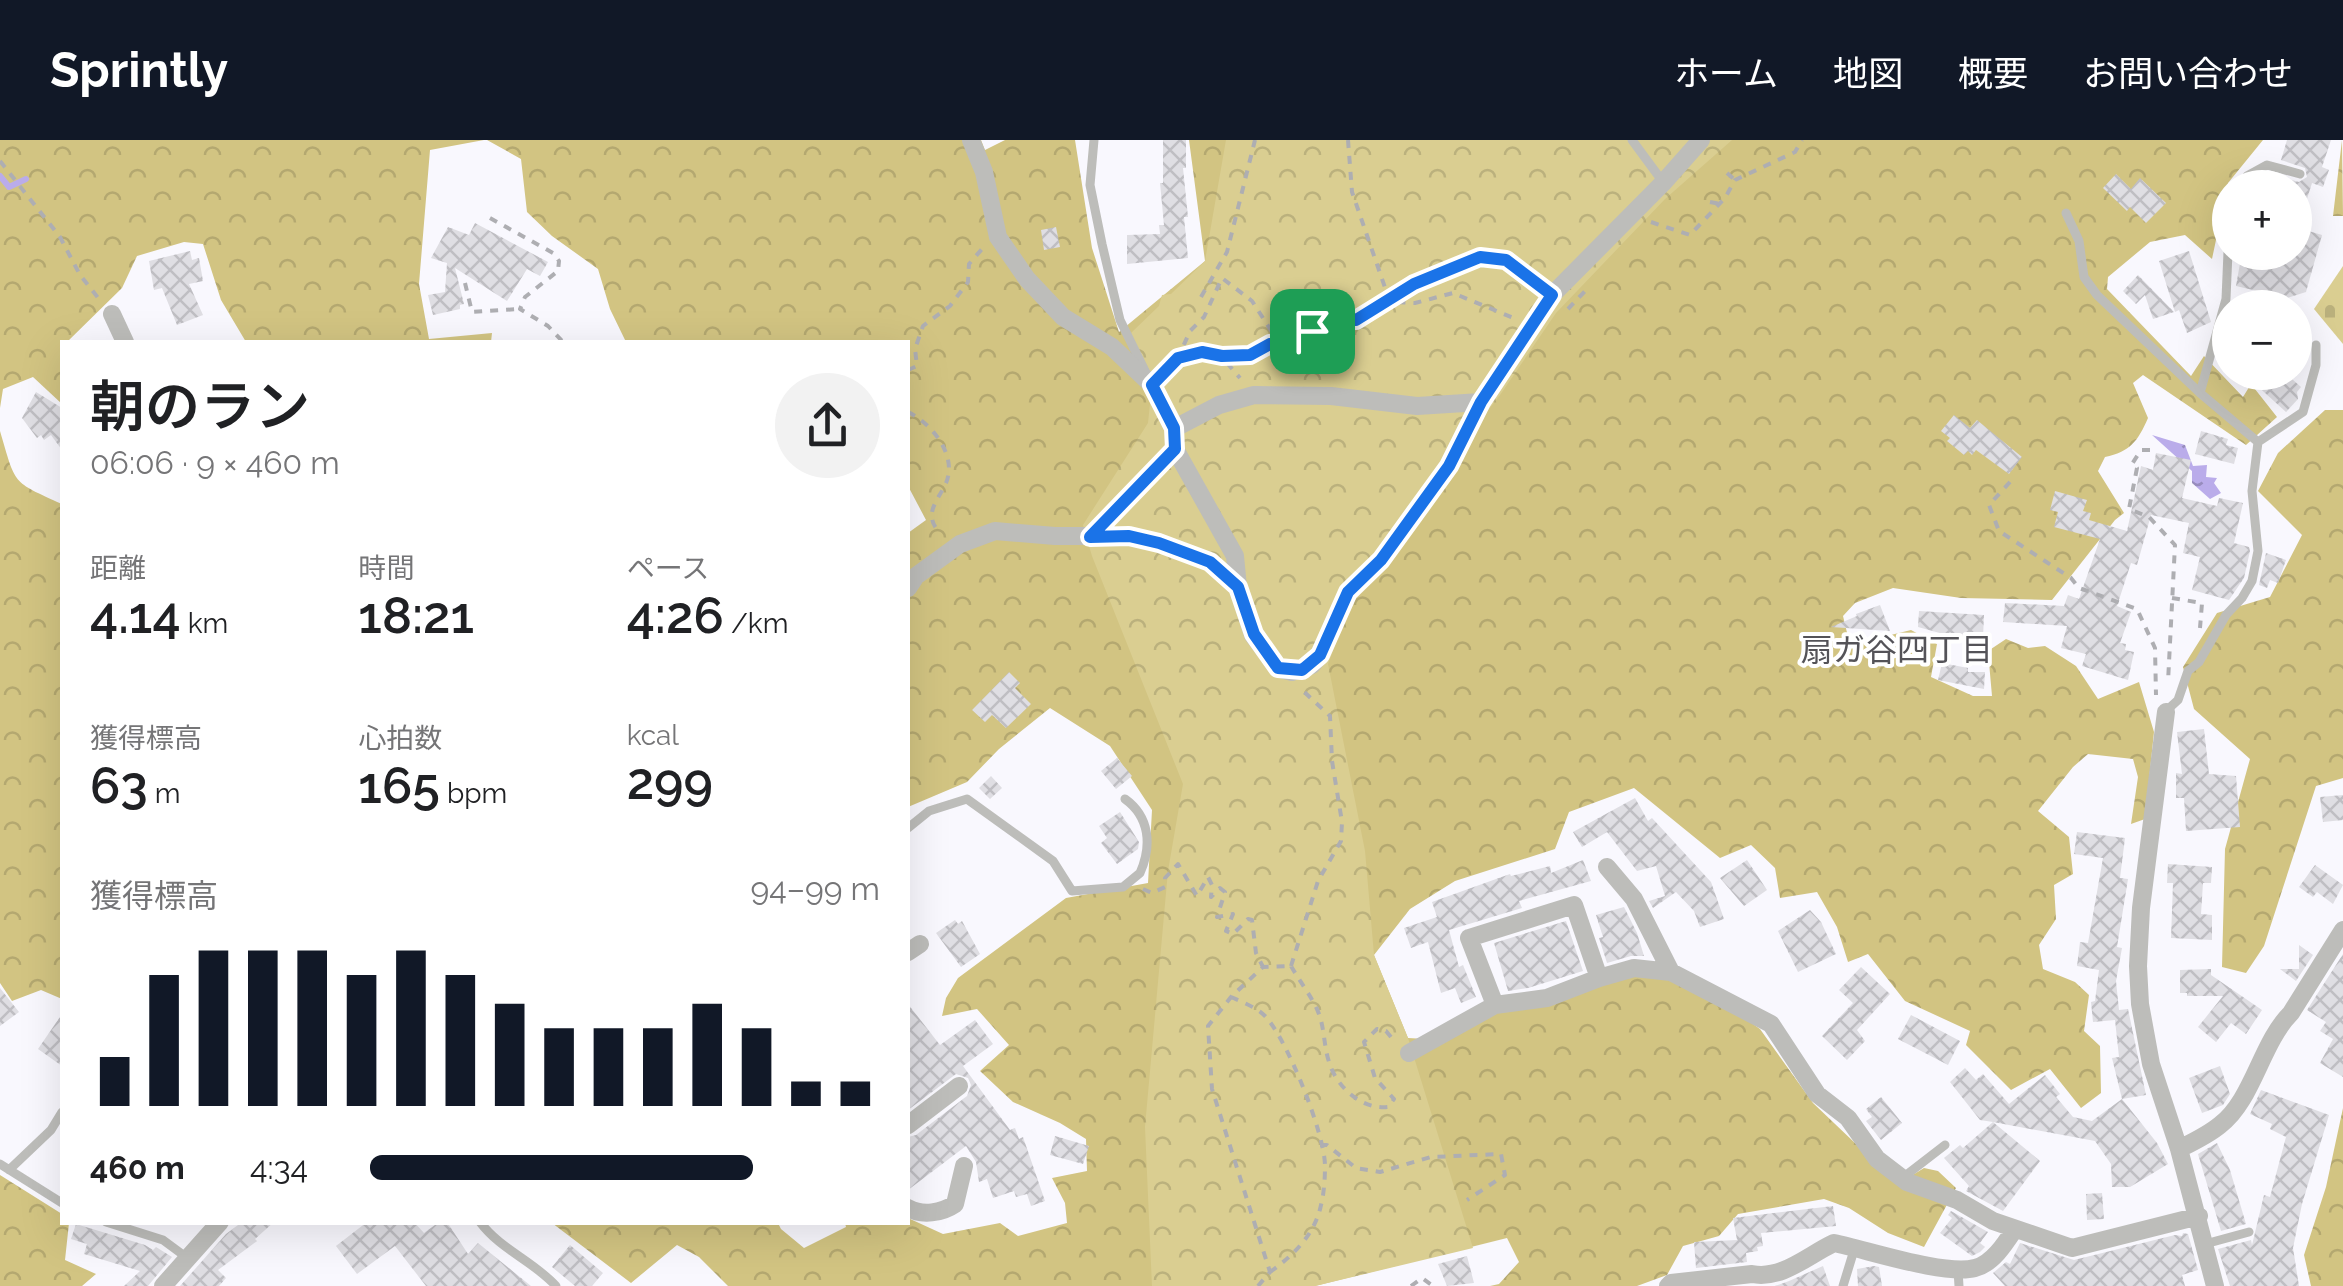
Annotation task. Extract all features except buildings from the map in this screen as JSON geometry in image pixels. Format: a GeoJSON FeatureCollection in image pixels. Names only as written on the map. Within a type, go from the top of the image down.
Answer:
{"type":"FeatureCollection","features":[{"type":"Feature","properties":{"kind":"street"},"geometry":{"type":"LineString","coordinates":[[971,140],[984,172],[998,237],[1026,279],[1063,317],[1112,346],[1152,385],[1174,428],[1175,449],[1235,556],[1238,587],[1254,634],[1278,668],[1302,670],[1320,655],[1348,592],[1381,560],[1439,480],[1481,402],[1552,295],[1700,140]]}},
{"type":"Feature","properties":{"kind":"street"},"geometry":{"type":"LineString","coordinates":[[112,314],[124,340]]}},
{"type":"Feature","properties":{"kind":"street"},"geometry":{"type":"LineString","coordinates":[[1174,428],[1219,405],[1254,395],[1331,396],[1417,406],[1481,402]]}},
{"type":"Feature","properties":{"kind":"street"},"geometry":{"type":"LineString","coordinates":[[910,585],[916,576],[960,544],[995,531],[1129,536],[1210,562],[1238,587]]}},
{"type":"Feature","properties":{"kind":"street"},"geometry":{"type":"LineString","coordinates":[[2165,717],[2141,908],[2140,1004],[2151,1064],[2180,1150],[2215,1286]]}},
{"type":"Feature","properties":{"kind":"street"},"geometry":{"type":"LineString","coordinates":[[1607,867],[1634,899],[1671,972]]}},
{"type":"Feature","properties":{"kind":"street"},"geometry":{"type":"LineString","coordinates":[[1495,1005],[1469,938],[1574,905],[1599,978]]}},
{"type":"Feature","properties":{"kind":"street"},"geometry":{"type":"LineString","coordinates":[[2180,1150],[2222,1124],[2280,1024],[2291,1013],[2343,930]]}},
{"type":"Feature","properties":{"kind":"street"},"geometry":{"type":"LineString","coordinates":[[1409,1053],[1495,1005],[1548,998],[1634,968],[1671,972],[1771,1024],[1817,1094],[1848,1118],[1877,1159],[1900,1179],[1957,1200],[1992,1222],[2072,1248],[2198,1216]]}},
{"type":"Feature","properties":{"kind":"street"},"geometry":{"type":"LineString","coordinates":[[910,1124],[960,1086]]}},
{"type":"Feature","properties":{"kind":"street"},"geometry":{"type":"LineString","coordinates":[[910,1209],[936,1212],[954,1204],[964,1166]]}},
{"type":"Feature","properties":{"kind":"street"},"geometry":{"type":"LineString","coordinates":[[166,1285],[217,1225]]}},
{"type":"Feature","properties":{"kind":"street"},"geometry":{"type":"LineString","coordinates":[[1668,1286],[1752,1274],[1764,1281],[1834,1244],[1959,1278],[1979,1268],[2004,1246],[2014,1230]]}},
{"type":"Feature","properties":{"kind":"lane"},"geometry":{"type":"LineString","coordinates":[[1094,140],[1090,185],[1120,320],[1152,385]]}},
{"type":"Feature","properties":{"kind":"lane"},"geometry":{"type":"LineString","coordinates":[[1632,140],[1663,183]]}},
{"type":"Feature","properties":{"kind":"lane"},"geometry":{"type":"LineString","coordinates":[[2258,170],[2267,165],[2285,170]]}},
{"type":"Feature","properties":{"kind":"lane"},"geometry":{"type":"LineString","coordinates":[[2066,213],[2079,241],[2084,278],[2097,295],[2258,442]]}},
{"type":"Feature","properties":{"kind":"lane"},"geometry":{"type":"LineString","coordinates":[[2200,393],[2226,300],[2227,270]]}},
{"type":"Feature","properties":{"kind":"lane"},"geometry":{"type":"LineString","coordinates":[[2165,717],[2178,700],[2188,670],[2198,662],[2226,614],[2252,581],[2258,551],[2252,491],[2258,442],[2303,412],[2310,396],[2316,345]]}},
{"type":"Feature","properties":{"kind":"lane"},"geometry":{"type":"LineString","coordinates":[[910,826],[929,811],[967,799],[1052,860],[1072,891],[1122,887],[1140,873],[1147,838],[1145,820],[1125,799]]}},
{"type":"Feature","properties":{"kind":"lane"},"geometry":{"type":"LineString","coordinates":[[60,1115],[51,1130],[4,1167],[60,1202]]}},
{"type":"Feature","properties":{"kind":"lane"},"geometry":{"type":"LineString","coordinates":[[1900,1179],[1945,1145]]}},
{"type":"Feature","properties":{"kind":"lane"},"geometry":{"type":"LineString","coordinates":[[116,1225],[163,1240],[186,1257]]}},
{"type":"Feature","properties":{"kind":"lane"},"geometry":{"type":"LineString","coordinates":[[482,1225],[495,1240],[538,1266],[556,1286]]}},
{"type":"Feature","properties":{"kind":"lane"},"geometry":{"type":"LineString","coordinates":[[2205,1244],[2249,1232]]}},
{"type":"Feature","properties":{"kind":"lane"},"geometry":{"type":"LineString","coordinates":[[1843,1286],[1855,1248]]}},
{"type":"Feature","properties":{"kind":"path"},"geometry":{"type":"LineString","coordinates":[[1200,297],[1227,252],[1254,140]]}},
{"type":"Feature","properties":{"kind":"path"},"geometry":{"type":"LineString","coordinates":[[1348,140],[1352,192],[1390,302]]}},
{"type":"Feature","properties":{"kind":"path"},"geometry":{"type":"LineString","coordinates":[[1651,222],[1690,235],[1720,204],[1735,180],[1795,152],[1802,140]]}},
{"type":"Feature","properties":{"kind":"path"},"geometry":{"type":"LineString","coordinates":[[0,161],[112,314]]}},
{"type":"Feature","properties":{"kind":"path"},"geometry":{"type":"LineString","coordinates":[[1727,173],[1735,180]]}},
{"type":"Feature","properties":{"kind":"path"},"geometry":{"type":"LineString","coordinates":[[1710,202],[1720,204]]}},
{"type":"Feature","properties":{"kind":"path"},"geometry":{"type":"LineString","coordinates":[[1699,214],[1705,220]]}},
{"type":"Feature","properties":{"kind":"path"},"geometry":{"type":"LineString","coordinates":[[490,218],[559,261],[558,271],[525,297],[520,309]]}},
{"type":"Feature","properties":{"kind":"path"},"geometry":{"type":"LineString","coordinates":[[910,369],[918,366],[915,350],[923,326],[950,306],[968,282],[969,264],[998,237]]}},
{"type":"Feature","properties":{"kind":"path"},"geometry":{"type":"LineString","coordinates":[[1178,358],[1202,352],[1250,355],[1270,344],[1297,340],[1312,331],[1312,304],[1335,318],[1356,320],[1414,284],[1480,257],[1506,260],[1552,295]]}},
{"type":"Feature","properties":{"kind":"path"},"geometry":{"type":"LineString","coordinates":[[1152,385],[1178,358],[1190,331],[1204,317],[1222,278],[1252,301],[1272,332]]}},
{"type":"Feature","properties":{"kind":"path"},"geometry":{"type":"LineString","coordinates":[[466,284],[472,312],[520,309],[548,326],[561,340]]}},
{"type":"Feature","properties":{"kind":"path"},"geometry":{"type":"LineString","coordinates":[[1390,302],[1415,303],[1454,294],[1512,316]]}},
{"type":"Feature","properties":{"kind":"path"},"geometry":{"type":"LineString","coordinates":[[910,413],[930,426],[946,456],[946,483],[932,502],[934,526],[944,534]]}},
{"type":"Feature","properties":{"kind":"path"},"geometry":{"type":"LineString","coordinates":[[1090,537],[1175,449]]}},
{"type":"Feature","properties":{"kind":"path"},"geometry":{"type":"LineString","coordinates":[[2150,450],[2140,450],[2132,464],[2137,468],[2129,509],[2148,518],[2175,546],[2170,648],[2155,648]]}},
{"type":"Feature","properties":{"kind":"path"},"geometry":{"type":"LineString","coordinates":[[2010,482],[1988,505],[1999,531],[2071,578],[2079,588],[2137,608],[2155,648],[2156,705],[2165,717]]}},
{"type":"Feature","properties":{"kind":"path"},"geometry":{"type":"LineString","coordinates":[[2172,598],[2202,603],[2203,619],[2197,638]]}},
{"type":"Feature","properties":{"kind":"path"},"geometry":{"type":"LineString","coordinates":[[1278,668],[1330,716],[1332,762],[1342,822],[1341,841],[1318,881],[1291,966],[1315,1005],[1326,1034],[1328,1062],[1350,1093],[1377,1108],[1394,1102],[1370,1067],[1364,1042],[1370,1033],[1376,1029],[1386,1031],[1409,1053]]}},
{"type":"Feature","properties":{"kind":"path"},"geometry":{"type":"LineString","coordinates":[[1122,887],[1156,892],[1165,887],[1166,878],[1178,864],[1198,896],[1208,877],[1212,885],[1210,897],[1220,888],[1225,889],[1217,918],[1234,914],[1226,932],[1233,934],[1248,919],[1252,920],[1256,952],[1263,967]]}},
{"type":"Feature","properties":{"kind":"path"},"geometry":{"type":"LineString","coordinates":[[1270,1272],[1212,1090],[1208,1026],[1263,967],[1291,966]]}},
{"type":"Feature","properties":{"kind":"path"},"geometry":{"type":"LineString","coordinates":[[1231,997],[1262,1012],[1277,1030],[1310,1108],[1326,1163],[1321,1205],[1306,1240],[1258,1286]]}},
{"type":"Feature","properties":{"kind":"path"},"geometry":{"type":"LineString","coordinates":[[1320,1145],[1327,1144],[1356,1168],[1380,1172],[1442,1155],[1501,1154],[1505,1175],[1467,1200]]}},
{"type":"Feature","properties":{"kind":"path"},"geometry":{"type":"LineString","coordinates":[[1411,1286],[1422,1278],[1433,1286]]}},
{"type":"Feature","properties":{"kind":"green space"},"geometry":{"type":"Polygon","coordinates":[[[0,140],[484,140],[430,150],[419,284],[429,339],[492,333],[491,340],[245,340],[221,300],[203,244],[184,242],[137,256],[122,288],[69,340],[60,340],[60,402],[33,377],[3,389],[0,408],[0,140]]]}},
{"type":"Feature","properties":{"kind":"green space"},"geometry":{"type":"Polygon","coordinates":[[[487,140],[981,140],[985,150],[1005,140],[1075,140],[1092,248],[1119,332],[1205,261],[1189,140],[2263,140],[2239,170],[2212,170],[2212,259],[2185,235],[2150,242],[2108,277],[2107,289],[2191,376],[2204,356],[2212,364],[2212,390],[2236,390],[2243,397],[2247,390],[2256,390],[2277,417],[2246,445],[2143,375],[2133,383],[2148,418],[2137,439],[2127,449],[2105,457],[2098,471],[2124,513],[2052,600],[1961,598],[1893,588],[1855,603],[1843,616],[1850,645],[1911,630],[1937,644],[1931,677],[1973,696],[1992,696],[1988,651],[2006,639],[2028,648],[2045,646],[2076,666],[2098,699],[2139,682],[2154,732],[2145,819],[2131,824],[2138,777],[2133,759],[2088,754],[2038,811],[2069,837],[2073,874],[2054,885],[2056,919],[2039,945],[2043,969],[2075,982],[2089,995],[2084,1031],[2100,1046],[2101,1093],[2081,1108],[2050,1069],[2011,1090],[1966,1045],[1970,1031],[1905,1001],[1868,954],[1848,962],[1837,927],[1817,892],[1780,898],[1775,868],[1751,845],[1720,858],[1634,788],[1569,812],[1555,849],[1455,881],[1410,909],[1374,955],[1408,1038],[1426,1039],[1590,979],[1676,969],[1760,1029],[1813,1103],[1898,1184],[1924,1168],[1938,1171],[1956,1188],[1924,1247],[1824,1199],[1738,1214],[1719,1236],[1683,1246],[1667,1275],[1637,1286],[1490,1286],[1499,1284],[1519,1262],[1507,1238],[1315,1286],[728,1286],[699,1257],[677,1245],[631,1283],[555,1225],[779,1225],[804,1248],[846,1225],[910,1225],[910,1219],[943,1234],[1000,1223],[1018,1236],[1067,1223],[1065,1203],[1052,1178],[1087,1171],[1086,1139],[1013,1102],[980,1071],[1009,1045],[977,1009],[942,1016],[946,998],[958,978],[1066,898],[1148,883],[1152,810],[1110,746],[1050,708],[999,749],[967,782],[910,806],[910,532],[926,520],[910,490],[910,340],[625,340],[610,309],[598,269],[552,236],[527,212],[521,159],[487,140]]]}},
{"type":"Feature","properties":{"kind":"green space"},"geometry":{"type":"Polygon","coordinates":[[[1226,140],[1732,140],[1665,199],[1556,313],[1500,395],[1363,570],[1328,664],[1365,851],[1374,955],[1408,1038],[1473,1248],[1315,1286],[1152,1286],[1145,1127],[1168,871],[1183,784],[1083,525],[1148,423],[1152,385],[1131,333],[1159,306],[1162,295],[1171,294],[1205,261],[1226,140]]]}},
{"type":"Feature","properties":{"kind":"green space"},"geometry":{"type":"Polygon","coordinates":[[[2342,140],[2343,216],[2333,216],[2342,140]]]}},
{"type":"Feature","properties":{"kind":"green space"},"geometry":{"type":"Polygon","coordinates":[[[2343,266],[2343,344],[2314,309],[2343,266]]]}},
{"type":"Feature","properties":{"kind":"green space"},"geometry":{"type":"Polygon","coordinates":[[[2325,410],[2343,410],[2343,778],[2316,786],[2264,946],[2246,973],[2222,967],[2225,849],[2250,759],[2194,709],[2183,667],[2217,613],[2270,597],[2302,535],[2258,491],[2278,453],[2325,410]]]}},
{"type":"Feature","properties":{"kind":"green space"},"geometry":{"type":"Polygon","coordinates":[[[0,431],[18,479],[60,503],[60,998],[41,990],[12,1001],[0,983],[0,431]]]}},
{"type":"Feature","properties":{"kind":"green space"},"geometry":{"type":"Polygon","coordinates":[[[2343,1108],[2343,1286],[2311,1286],[2304,1255],[2326,1187],[2343,1108]]]}},
{"type":"Feature","properties":{"kind":"green space"},"geometry":{"type":"Polygon","coordinates":[[[0,1175],[60,1213],[60,1225],[69,1225],[65,1260],[96,1274],[82,1286],[0,1286],[0,1175]]]}},
{"type":"Feature","properties":{"kind":"water"},"geometry":{"type":"Polygon","coordinates":[[[2152,435],[2185,445],[2193,466],[2207,465],[2206,477],[2217,478],[2214,483],[2221,493],[2210,499],[2192,483],[2192,471],[2152,435]]]}},
{"type":"Feature","properties":{"kind":"waterway"},"geometry":{"type":"LineString","coordinates":[[0,176],[9,187],[26,179]]}},
{"type":"Feature","properties":{"kind":"district","name":"扇ガ谷四丁目"},"geometry":{"type":"Point","coordinates":[1897,649]}},
{"type":"Feature","properties":{"kind":"route"},"geometry":{"type":"LineString","coordinates":[[1480,257],[1506,260],[1552,295],[1481,402],[1449,466],[1381,560],[1348,592],[1320,655],[1312,665],[1292,672],[1278,668],[1254,634],[1238,587],[1210,562],[1129,536],[1090,537],[1175,449],[1174,428],[1152,385],[1178,358],[1202,352],[1250,355],[1270,344],[1297,340],[1312,331],[1312,304],[1335,318],[1356,320],[1414,284],[1480,257]]}}]}
